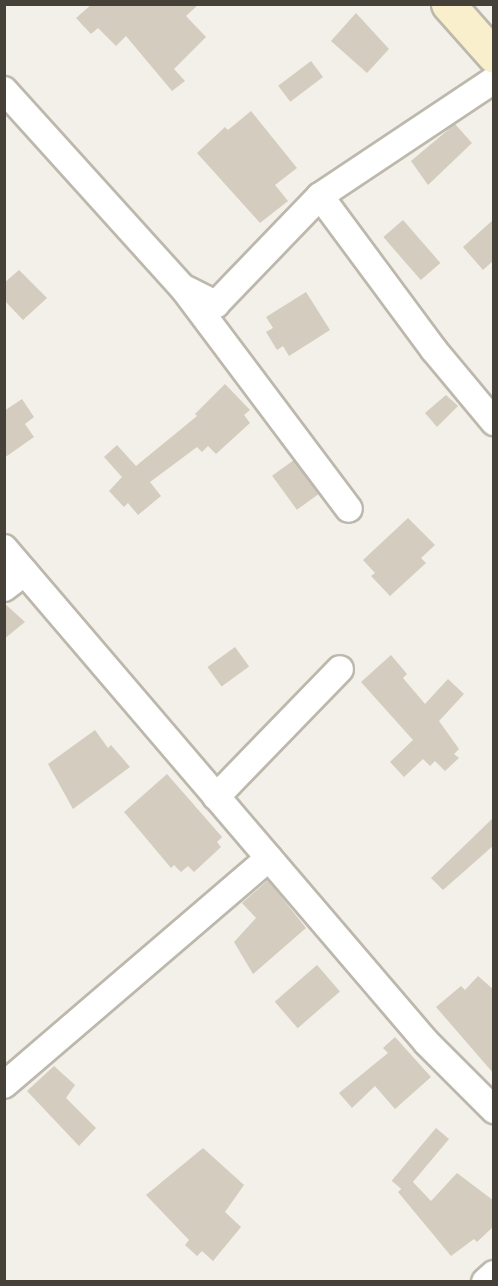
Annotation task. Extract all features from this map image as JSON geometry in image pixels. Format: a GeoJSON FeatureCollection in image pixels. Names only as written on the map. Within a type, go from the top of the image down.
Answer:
{"type":"FeatureCollection","features":[{"type":"Feature","properties":{"kind":"street"},"geometry":{"type":"LineString","coordinates":[[448,4],[494,56]]}},
{"type":"Feature","properties":{"kind":"street"},"geometry":{"type":"LineString","coordinates":[[183,288],[216,304],[320,196],[494,80]]}},
{"type":"Feature","properties":{"kind":"street"},"geometry":{"type":"LineString","coordinates":[[4,90],[183,288],[350,509]]}},
{"type":"Feature","properties":{"kind":"street"},"geometry":{"type":"LineString","coordinates":[[320,196],[434,350],[494,422]]}},
{"type":"Feature","properties":{"kind":"street"},"geometry":{"type":"LineString","coordinates":[[4,548],[427,1043],[494,1110]]}},
{"type":"Feature","properties":{"kind":"street"},"geometry":{"type":"LineString","coordinates":[[4,588],[25,572]]}},
{"type":"Feature","properties":{"kind":"street"},"geometry":{"type":"LineString","coordinates":[[216,797],[340,669]]}},
{"type":"Feature","properties":{"kind":"street"},"geometry":{"type":"LineString","coordinates":[[4,1084],[269,858]]}},
{"type":"Feature","properties":{"kind":"street"},"geometry":{"type":"LineString","coordinates":[[485,1281],[494,1274]]}},
{"type":"Feature","properties":{"kind":"building"},"geometry":{"type":"Polygon","coordinates":[[[92,4],[199,4],[186,16],[206,37],[174,69],[185,81],[172,91],[126,36],[116,46],[98,28],[91,34],[76,18],[92,4]]]}},
{"type":"Feature","properties":{"kind":"building"},"geometry":{"type":"Polygon","coordinates":[[[356,13],[389,49],[367,73],[331,41],[356,13]]]}},
{"type":"Feature","properties":{"kind":"building"},"geometry":{"type":"Polygon","coordinates":[[[311,61],[323,77],[290,102],[278,86],[311,61]]]}},
{"type":"Feature","properties":{"kind":"building"},"geometry":{"type":"Polygon","coordinates":[[[251,111],[297,168],[275,185],[288,201],[260,223],[197,153],[225,127],[228,130],[251,111]]]}},
{"type":"Feature","properties":{"kind":"building"},"geometry":{"type":"Polygon","coordinates":[[[455,124],[472,143],[428,185],[411,161],[455,124]]]}},
{"type":"Feature","properties":{"kind":"building"},"geometry":{"type":"Polygon","coordinates":[[[494,219],[494,260],[483,270],[463,247],[494,219]]]}},
{"type":"Feature","properties":{"kind":"building"},"geometry":{"type":"Polygon","coordinates":[[[403,220],[440,263],[421,280],[383,237],[403,220]]]}},
{"type":"Feature","properties":{"kind":"building"},"geometry":{"type":"Polygon","coordinates":[[[19,270],[47,298],[23,320],[4,300],[4,283],[19,270]]]}},
{"type":"Feature","properties":{"kind":"building"},"geometry":{"type":"Polygon","coordinates":[[[306,292],[330,330],[289,356],[283,346],[277,350],[266,332],[273,328],[266,317],[306,292]]]}},
{"type":"Feature","properties":{"kind":"building"},"geometry":{"type":"Polygon","coordinates":[[[225,384],[250,410],[244,415],[250,423],[216,454],[208,446],[202,452],[197,447],[150,482],[161,496],[138,515],[128,503],[124,507],[109,491],[122,477],[104,457],[117,445],[136,466],[197,416],[195,414],[225,384]]]}},
{"type":"Feature","properties":{"kind":"building"},"geometry":{"type":"Polygon","coordinates":[[[446,395],[458,406],[437,427],[425,413],[446,395]]]}},
{"type":"Feature","properties":{"kind":"building"},"geometry":{"type":"Polygon","coordinates":[[[22,399],[34,417],[25,424],[34,437],[4,458],[4,411],[22,399]]]}},
{"type":"Feature","properties":{"kind":"building"},"geometry":{"type":"Polygon","coordinates":[[[294,460],[319,494],[297,510],[272,476],[294,460]]]}},
{"type":"Feature","properties":{"kind":"building"},"geometry":{"type":"Polygon","coordinates":[[[408,518],[435,545],[421,558],[426,563],[390,596],[371,576],[375,573],[363,560],[408,518]]]}},
{"type":"Feature","properties":{"kind":"building"},"geometry":{"type":"Polygon","coordinates":[[[4,603],[25,622],[4,639],[4,603]]]}},
{"type":"Feature","properties":{"kind":"building"},"geometry":{"type":"Polygon","coordinates":[[[235,647],[249,666],[222,686],[207,667],[235,647]]]}},
{"type":"Feature","properties":{"kind":"building"},"geometry":{"type":"Polygon","coordinates":[[[391,655],[407,674],[403,678],[425,704],[448,679],[464,694],[439,721],[459,749],[454,754],[459,758],[445,771],[435,761],[430,766],[423,759],[404,777],[390,762],[413,740],[361,682],[391,655]]]}},
{"type":"Feature","properties":{"kind":"building"},"geometry":{"type":"Polygon","coordinates":[[[95,730],[108,748],[111,745],[130,767],[73,809],[48,764],[95,730]]]}},
{"type":"Feature","properties":{"kind":"building"},"geometry":{"type":"Polygon","coordinates":[[[167,774],[222,837],[217,842],[221,847],[194,872],[188,866],[181,872],[174,865],[171,868],[124,812],[167,774]]]}},
{"type":"Feature","properties":{"kind":"building"},"geometry":{"type":"Polygon","coordinates":[[[494,817],[494,845],[443,890],[431,878],[494,817]]]}},
{"type":"Feature","properties":{"kind":"building"},"geometry":{"type":"Polygon","coordinates":[[[268,880],[306,928],[253,974],[234,942],[256,918],[242,903],[268,880]]]}},
{"type":"Feature","properties":{"kind":"building"},"geometry":{"type":"Polygon","coordinates":[[[317,965],[340,991],[298,1028],[275,1002],[317,965]]]}},
{"type":"Feature","properties":{"kind":"building"},"geometry":{"type":"Polygon","coordinates":[[[478,976],[494,990],[494,1074],[436,1007],[461,986],[465,990],[478,976]]]}},
{"type":"Feature","properties":{"kind":"building"},"geometry":{"type":"Polygon","coordinates":[[[395,1037],[431,1077],[395,1109],[375,1086],[352,1108],[339,1093],[388,1053],[383,1048],[395,1037]]]}},
{"type":"Feature","properties":{"kind":"building"},"geometry":{"type":"Polygon","coordinates":[[[54,1066],[75,1085],[66,1098],[96,1128],[79,1146],[27,1091],[54,1066]]]}},
{"type":"Feature","properties":{"kind":"building"},"geometry":{"type":"Polygon","coordinates":[[[436,1128],[449,1139],[405,1192],[392,1181],[436,1128]]]}},
{"type":"Feature","properties":{"kind":"building"},"geometry":{"type":"Polygon","coordinates":[[[203,1148],[244,1185],[225,1212],[241,1227],[213,1261],[202,1251],[197,1256],[185,1245],[189,1240],[146,1195],[203,1148]]]}},
{"type":"Feature","properties":{"kind":"building"},"geometry":{"type":"Polygon","coordinates":[[[457,1173],[494,1201],[494,1226],[477,1242],[474,1239],[451,1256],[398,1192],[411,1180],[431,1201],[457,1173]]]}}]}
